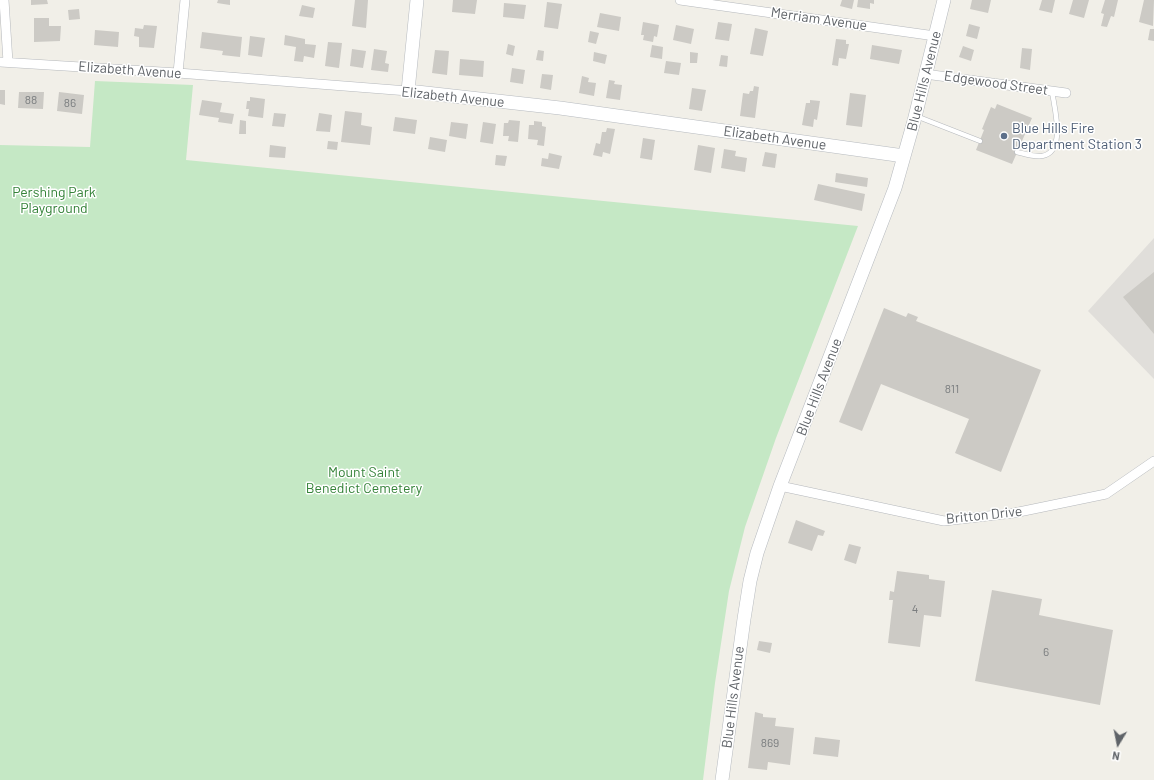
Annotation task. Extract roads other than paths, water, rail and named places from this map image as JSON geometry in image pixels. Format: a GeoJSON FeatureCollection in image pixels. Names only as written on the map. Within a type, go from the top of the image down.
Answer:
{"type":"FeatureCollection","features":[{"type":"Feature","properties":{"kind":"main road"},"geometry":{"type":"LineString","coordinates":[[408,91],[417,0]]}},
{"type":"Feature","properties":{"kind":"main road","name":"Blue Hills Avenue"},"geometry":{"type":"LineString","coordinates":[[722,780],[739,648],[750,581],[757,553],[780,486],[895,188],[944,0]]}},
{"type":"Feature","properties":{"kind":"main road","name":"Elizabeth Avenue"},"geometry":{"type":"LineString","coordinates":[[408,91],[568,109],[904,156]]}},
{"type":"Feature","properties":{"kind":"street"},"geometry":{"type":"LineString","coordinates":[[4,0],[4,62]]}},
{"type":"Feature","properties":{"kind":"street"},"geometry":{"type":"LineString","coordinates":[[178,73],[185,0]]}},
{"type":"Feature","properties":{"kind":"street","name":"Merriam Avenue"},"geometry":{"type":"LineString","coordinates":[[680,0],[935,36]]}},
{"type":"Feature","properties":{"kind":"street","name":"Elizabeth Avenue"},"geometry":{"type":"LineString","coordinates":[[4,62],[178,73],[408,91]]}},
{"type":"Feature","properties":{"kind":"street","name":"Edgewood Street"},"geometry":{"type":"LineString","coordinates":[[925,74],[1066,93]]}},
{"type":"Feature","properties":{"kind":"street","name":"Britton Drive"},"geometry":{"type":"LineString","coordinates":[[780,486],[944,521],[1014,513],[1106,494],[1154,461]]}},
{"type":"Feature","properties":{"kind":"lane"},"geometry":{"type":"LineString","coordinates":[[1017,152],[1030,156],[1043,156],[1052,152],[1057,132],[1052,91]]}},
{"type":"Feature","properties":{"kind":"lane"},"geometry":{"type":"LineString","coordinates":[[915,116],[980,141]]}},
{"type":"Feature","properties":{"kind":"place","name":"Blue Hills Fire Department Station 3"},"geometry":{"type":"Point","coordinates":[1004,136]}},
{"type":"Feature","properties":{"kind":"park label","name":"Pershing Park Playground"},"geometry":{"type":"Point","coordinates":[54,200]}},
{"type":"Feature","properties":{"kind":"park label","name":"Mount Saint Benedict Cemetery"},"geometry":{"type":"Point","coordinates":[364,480]}}]}
